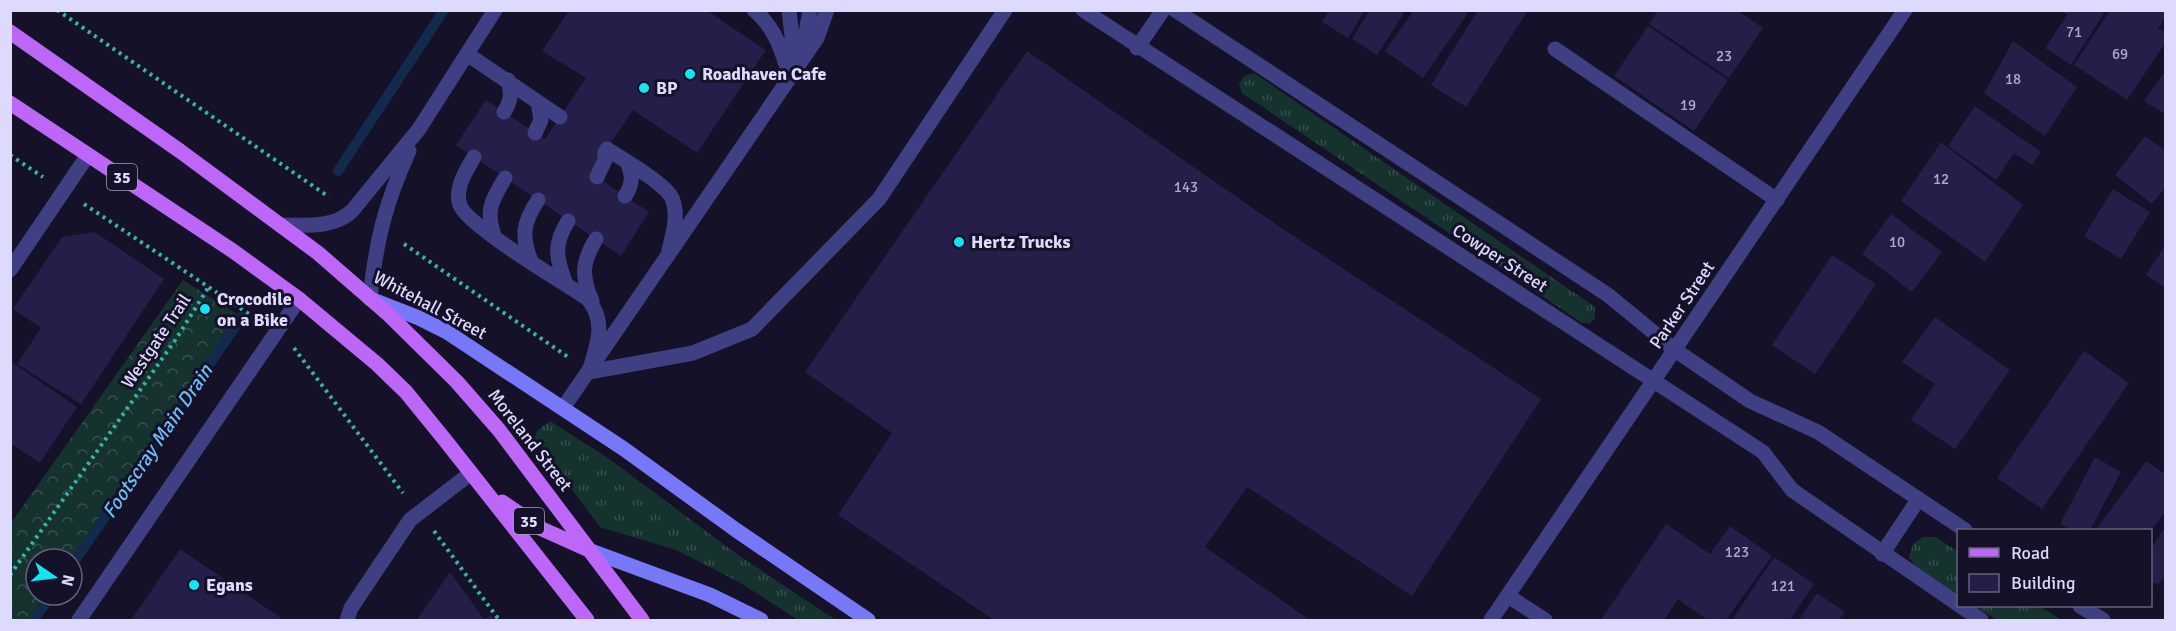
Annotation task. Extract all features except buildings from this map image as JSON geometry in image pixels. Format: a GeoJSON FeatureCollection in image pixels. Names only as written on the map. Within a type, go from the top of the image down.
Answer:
{"type":"FeatureCollection","features":[{"type":"Feature","properties":{"kind":"main road","name":"Whitehall Street"},"geometry":{"type":"LineString","coordinates":[[10,32],[180,151],[318,253],[370,299],[419,318],[447,332],[563,408],[868,621]]}},
{"type":"Feature","properties":{"kind":"main road","name":"35"},"geometry":{"type":"LineString","coordinates":[[10,103],[233,251],[345,335],[405,392],[474,476],[497,498],[526,519],[542,529],[591,551],[710,595],[761,621]]}},
{"type":"Feature","properties":{"kind":"main road","name":"Moreland Street"},"geometry":{"type":"LineString","coordinates":[[370,299],[458,381],[499,430],[642,621]]}},
{"type":"Feature","properties":{"kind":"main road"},"geometry":{"type":"LineString","coordinates":[[474,476],[587,621]]}},
{"type":"Feature","properties":{"kind":"street"},"geometry":{"type":"LineString","coordinates":[[280,225],[324,224],[348,215],[419,129],[495,10]]}},
{"type":"Feature","properties":{"kind":"street"},"geometry":{"type":"LineString","coordinates":[[754,10],[772,32],[783,54],[790,78]]}},
{"type":"Feature","properties":{"kind":"street"},"geometry":{"type":"LineString","coordinates":[[789,10],[792,36],[790,78]]}},
{"type":"Feature","properties":{"kind":"street"},"geometry":{"type":"LineString","coordinates":[[790,78],[805,38],[810,10]]}},
{"type":"Feature","properties":{"kind":"street"},"geometry":{"type":"LineString","coordinates":[[563,408],[817,38],[827,10]]}},
{"type":"Feature","properties":{"kind":"street"},"geometry":{"type":"LineString","coordinates":[[589,372],[693,352],[752,329],[879,199],[1005,10]]}},
{"type":"Feature","properties":{"kind":"street","name":"Cowper Street"},"geometry":{"type":"LineString","coordinates":[[1083,10],[1137,48],[1763,452],[1792,490],[1957,605]]}},
{"type":"Feature","properties":{"kind":"street"},"geometry":{"type":"LineString","coordinates":[[1137,48],[1162,10]]}},
{"type":"Feature","properties":{"kind":"street","name":"Cowper Street"},"geometry":{"type":"LineString","coordinates":[[1175,10],[1608,295],[1674,350],[1750,401],[1818,432],[1962,529]]}},
{"type":"Feature","properties":{"kind":"street","name":"Parker Street"},"geometry":{"type":"LineString","coordinates":[[1491,621],[1905,10]]}},
{"type":"Feature","properties":{"kind":"street"},"geometry":{"type":"LineString","coordinates":[[1555,49],[1777,200]]}},
{"type":"Feature","properties":{"kind":"street"},"geometry":{"type":"LineString","coordinates":[[467,54],[560,117]]}},
{"type":"Feature","properties":{"kind":"street"},"geometry":{"type":"LineString","coordinates":[[504,112],[511,100],[508,81]]}},
{"type":"Feature","properties":{"kind":"street"},"geometry":{"type":"LineString","coordinates":[[535,133],[541,120],[538,102]]}},
{"type":"Feature","properties":{"kind":"street"},"geometry":{"type":"LineString","coordinates":[[370,299],[382,218],[396,179],[419,129]]}},
{"type":"Feature","properties":{"kind":"street"},"geometry":{"type":"LineString","coordinates":[[597,177],[605,160],[606,151],[627,162],[663,187],[671,198],[675,214],[666,259]]}},
{"type":"Feature","properties":{"kind":"street"},"geometry":{"type":"LineString","coordinates":[[10,270],[88,155]]}},
{"type":"Feature","properties":{"kind":"street"},"geometry":{"type":"LineString","coordinates":[[474,158],[465,171],[459,187],[460,206],[475,225],[588,298],[596,309]]}},
{"type":"Feature","properties":{"kind":"street"},"geometry":{"type":"LineString","coordinates":[[625,196],[632,180],[627,162]]}},
{"type":"Feature","properties":{"kind":"street"},"geometry":{"type":"LineString","coordinates":[[495,238],[489,222],[490,207],[505,178]]}},
{"type":"Feature","properties":{"kind":"street"},"geometry":{"type":"LineString","coordinates":[[531,261],[525,245],[525,227],[529,214],[538,200]]}},
{"type":"Feature","properties":{"kind":"street"},"geometry":{"type":"LineString","coordinates":[[566,284],[558,265],[557,248],[561,232],[568,220]]}},
{"type":"Feature","properties":{"kind":"street"},"geometry":{"type":"LineString","coordinates":[[589,372],[600,326],[596,309],[585,286],[584,266],[596,239]]}},
{"type":"Feature","properties":{"kind":"street"},"geometry":{"type":"LineString","coordinates":[[79,621],[299,299]]}},
{"type":"Feature","properties":{"kind":"street"},"geometry":{"type":"LineString","coordinates":[[347,621],[351,608],[410,520],[474,476]]}},
{"type":"Feature","properties":{"kind":"street"},"geometry":{"type":"LineString","coordinates":[[1882,554],[1918,500]]}},
{"type":"Feature","properties":{"kind":"street"},"geometry":{"type":"LineString","coordinates":[[1508,596],[1545,621]]}},
{"type":"Feature","properties":{"kind":"street","name":"Cowper Street"},"geometry":{"type":"LineString","coordinates":[[1960,607],[1981,621]]}},
{"type":"Feature","properties":{"kind":"street"},"geometry":{"type":"LineString","coordinates":[[2082,607],[2103,621]]}},
{"type":"Feature","properties":{"kind":"path"},"geometry":{"type":"LineString","coordinates":[[57,10],[330,197]]}},
{"type":"Feature","properties":{"kind":"path","name":"Westgate Trail"},"geometry":{"type":"LineString","coordinates":[[10,155],[208,288],[176,339],[10,575]]}},
{"type":"Feature","properties":{"kind":"path"},"geometry":{"type":"LineString","coordinates":[[398,240],[589,372]]}},
{"type":"Feature","properties":{"kind":"path"},"geometry":{"type":"LineString","coordinates":[[208,288],[250,314],[297,350],[444,544],[499,621]]}},
{"type":"Feature","properties":{"kind":"green space"},"geometry":{"type":"Polygon","coordinates":[[[1254,73],[1595,307],[1595,318],[1590,323],[1582,323],[1242,93],[1239,84],[1244,76],[1254,73]]]}},
{"type":"Feature","properties":{"kind":"green space"},"geometry":{"type":"Polygon","coordinates":[[[183,280],[242,317],[84,547],[24,547],[24,607],[43,607],[34,620],[11,620],[11,523],[183,280]]]}},
{"type":"Feature","properties":{"kind":"green space"},"geometry":{"type":"Polygon","coordinates":[[[550,421],[608,458],[738,555],[836,620],[798,620],[739,582],[676,550],[600,527],[534,439],[538,430],[550,421]]]}},
{"type":"Feature","properties":{"kind":"green space"},"geometry":{"type":"Polygon","coordinates":[[[1923,537],[1936,537],[1957,551],[1957,594],[1916,568],[1909,557],[1913,544],[1923,537]]]}},
{"type":"Feature","properties":{"kind":"green space"},"geometry":{"type":"Polygon","coordinates":[[[1976,607],[2041,607],[2062,620],[1997,620],[1976,607]]]}},
{"type":"Feature","properties":{"kind":"waterway","name":"Footscray Main Drain"},"geometry":{"type":"LineString","coordinates":[[338,171],[444,10]]}},
{"type":"Feature","properties":{"kind":"waterway","name":"Footscray Main Drain"},"geometry":{"type":"LineString","coordinates":[[84,547],[242,317]]}},
{"type":"Feature","properties":{"kind":"waterway","name":"Footscray Main Drain"},"geometry":{"type":"LineString","coordinates":[[34,620],[43,607]]}},
{"type":"Feature","properties":{"kind":"place","name":"Roadhaven Cafe"},"geometry":{"type":"Point","coordinates":[690,74]}},
{"type":"Feature","properties":{"kind":"place","name":"BP"},"geometry":{"type":"Point","coordinates":[644,88]}},
{"type":"Feature","properties":{"kind":"place","name":"Hertz Trucks"},"geometry":{"type":"Point","coordinates":[959,242]}},
{"type":"Feature","properties":{"kind":"place","name":"Crocodile on a Bike"},"geometry":{"type":"Point","coordinates":[205,309]}},
{"type":"Feature","properties":{"kind":"place","name":"Egans"},"geometry":{"type":"Point","coordinates":[194,585]}}]}
